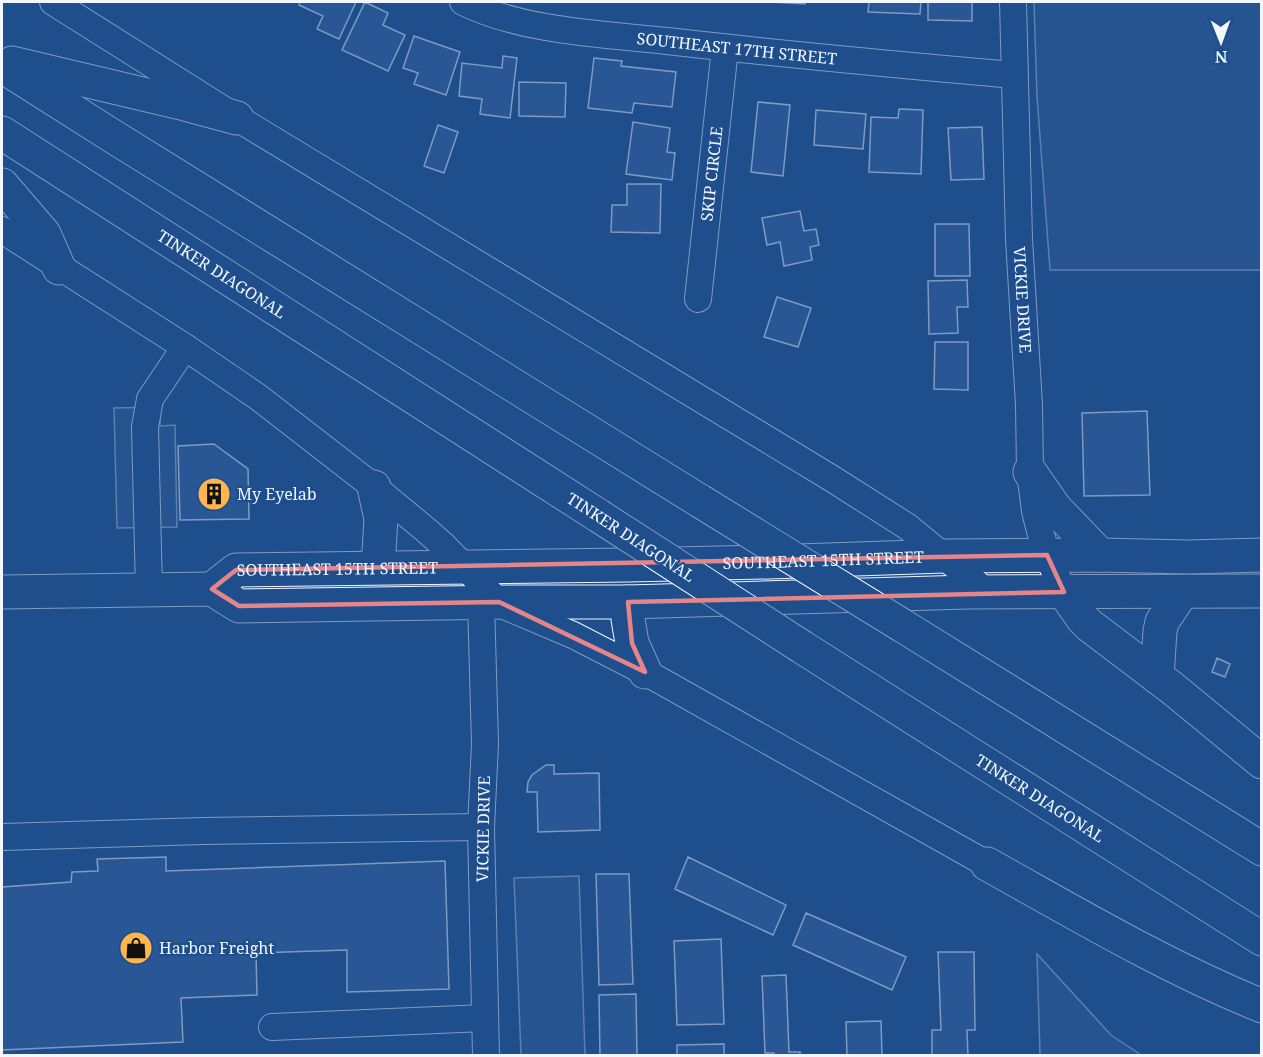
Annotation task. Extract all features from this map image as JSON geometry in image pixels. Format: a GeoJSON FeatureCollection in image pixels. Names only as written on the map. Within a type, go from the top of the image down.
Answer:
{"type":"FeatureCollection","features":[{"type":"Feature","properties":{"kind":"main road"},"geometry":{"type":"LineString","coordinates":[[2,61],[237,118]]}},
{"type":"Feature","properties":{"kind":"main road"},"geometry":{"type":"LineString","coordinates":[[2,66],[124,144],[1262,849]]}},
{"type":"Feature","properties":{"kind":"main road","name":"TINKER DIAGONAL"},"geometry":{"type":"LineString","coordinates":[[2,133],[802,647],[1262,939]]}},
{"type":"Feature","properties":{"kind":"main road"},"geometry":{"type":"LineString","coordinates":[[2,185],[44,234],[59,268]]}},
{"type":"Feature","properties":{"kind":"main road"},"geometry":{"type":"LineString","coordinates":[[1030,472],[1055,508],[1100,555]]}},
{"type":"Feature","properties":{"kind":"main road"},"geometry":{"type":"LineString","coordinates":[[374,487],[381,519],[378,567]]}},
{"type":"Feature","properties":{"kind":"main road","name":"SOUTHEAST 15TH STREET"},"geometry":{"type":"LineString","coordinates":[[1262,555],[944,556],[746,562],[236,570],[212,589],[239,606],[628,602],[987,592],[1262,591]]}},
{"type":"Feature","properties":{"kind":"main road"},"geometry":{"type":"LineString","coordinates":[[2,592],[212,589]]}},
{"type":"Feature","properties":{"kind":"main road"},"geometry":{"type":"LineString","coordinates":[[1064,592],[1089,626],[1157,677],[1262,762]]}},
{"type":"Feature","properties":{"kind":"main road"},"geometry":{"type":"LineString","coordinates":[[1157,677],[1162,622],[1182,592]]}},
{"type":"Feature","properties":{"kind":"main road"},"geometry":{"type":"LineString","coordinates":[[628,602],[632,643],[645,672]]}},
{"type":"Feature","properties":{"kind":"main road"},"geometry":{"type":"LineString","coordinates":[[987,864],[1149,954],[1262,1006]]}},
{"type":"Feature","properties":{"kind":"street"},"geometry":{"type":"LineString","coordinates":[[53,2],[237,118],[831,478],[908,527],[987,592]]}},
{"type":"Feature","properties":{"kind":"street","name":"SOUTHEAST 17TH STREET"},"geometry":{"type":"LineString","coordinates":[[463,2],[520,22],[586,32],[725,48],[1014,75]]}},
{"type":"Feature","properties":{"kind":"street","name":"VICKIE DRIVE"},"geometry":{"type":"LineString","coordinates":[[1013,2],[1019,239],[1029,405],[1030,472],[1035,511],[1047,555],[1064,592]]}},
{"type":"Feature","properties":{"kind":"street","name":"SKIP CIRCLE"},"geometry":{"type":"LineString","coordinates":[[698,299],[725,48]]}},
{"type":"Feature","properties":{"kind":"street"},"geometry":{"type":"LineString","coordinates":[[2,230],[185,347],[258,397],[374,487],[444,546],[464,566],[490,602],[573,635],[645,672],[987,864]]}},
{"type":"Feature","properties":{"kind":"street"},"geometry":{"type":"LineString","coordinates":[[149,590],[145,427],[150,399],[185,347]]}},
{"type":"Feature","properties":{"kind":"street","name":"VICKIE DRIVE"},"geometry":{"type":"LineString","coordinates":[[486,1056],[481,827],[490,602]]}},
{"type":"Feature","properties":{"kind":"street"},"geometry":{"type":"LineString","coordinates":[[2,837],[203,831],[481,827]]}},
{"type":"Feature","properties":{"kind":"street"},"geometry":{"type":"LineString","coordinates":[[272,1027],[485,1018]]}},
{"type":"Feature","properties":{"kind":"highlighted area"},"geometry":{"type":"Polygon","coordinates":[[[1047,555],[1064,592],[628,602],[632,643],[645,672],[499,602],[239,606],[212,589],[236,570],[1047,555]]]}},
{"type":"Feature","properties":{"kind":"shaded area"},"geometry":{"type":"Polygon","coordinates":[[[1034,2],[1261,2],[1261,270],[1050,270],[1037,97],[1034,2]]]}},
{"type":"Feature","properties":{"kind":"shaded area"},"geometry":{"type":"Polygon","coordinates":[[[160,407],[160,426],[175,425],[177,527],[117,528],[114,408],[160,407]]]}},
{"type":"Feature","properties":{"kind":"shaded area"},"geometry":{"type":"Polygon","coordinates":[[[579,876],[585,1055],[521,1055],[514,878],[579,876]]]}},
{"type":"Feature","properties":{"kind":"shaded area"},"geometry":{"type":"Polygon","coordinates":[[[1037,954],[1111,1035],[1141,1055],[1040,1055],[1037,954]]]}},
{"type":"Feature","properties":{"kind":"building"},"geometry":{"type":"Polygon","coordinates":[[[300,2],[356,2],[339,39],[317,29],[323,16],[299,5],[300,2]]]}},
{"type":"Feature","properties":{"kind":"building"},"geometry":{"type":"Polygon","coordinates":[[[365,2],[388,13],[383,25],[405,35],[388,71],[342,50],[365,2]]]}},
{"type":"Feature","properties":{"kind":"building"},"geometry":{"type":"Polygon","coordinates":[[[770,2],[805,2],[805,4],[770,2]]]}},
{"type":"Feature","properties":{"kind":"building"},"geometry":{"type":"Polygon","coordinates":[[[869,2],[921,2],[920,14],[868,12],[869,2]]]}},
{"type":"Feature","properties":{"kind":"building"},"geometry":{"type":"Polygon","coordinates":[[[928,2],[972,2],[972,21],[928,20],[928,2]]]}},
{"type":"Feature","properties":{"kind":"building"},"geometry":{"type":"Polygon","coordinates":[[[414,36],[460,52],[446,95],[414,84],[418,73],[403,68],[414,36]]]}},
{"type":"Feature","properties":{"kind":"building"},"geometry":{"type":"Polygon","coordinates":[[[503,56],[517,58],[510,118],[480,114],[482,99],[459,96],[462,63],[502,68],[503,56]]]}},
{"type":"Feature","properties":{"kind":"building"},"geometry":{"type":"Polygon","coordinates":[[[594,58],[622,61],[621,66],[676,72],[672,107],[634,103],[632,113],[588,108],[594,58]]]}},
{"type":"Feature","properties":{"kind":"building"},"geometry":{"type":"Polygon","coordinates":[[[519,82],[566,83],[565,117],[519,116],[519,82]]]}},
{"type":"Feature","properties":{"kind":"building"},"geometry":{"type":"Polygon","coordinates":[[[758,102],[790,105],[783,176],[751,172],[758,102]]]}},
{"type":"Feature","properties":{"kind":"building"},"geometry":{"type":"Polygon","coordinates":[[[899,109],[923,110],[921,174],[869,172],[871,117],[898,118],[899,109]]]}},
{"type":"Feature","properties":{"kind":"building"},"geometry":{"type":"Polygon","coordinates":[[[816,110],[866,114],[863,149],[814,145],[816,110]]]}},
{"type":"Feature","properties":{"kind":"building"},"geometry":{"type":"Polygon","coordinates":[[[633,122],[670,128],[667,152],[675,153],[672,180],[626,174],[633,122]]]}},
{"type":"Feature","properties":{"kind":"building"},"geometry":{"type":"Polygon","coordinates":[[[438,125],[458,132],[444,173],[424,166],[438,125]]]}},
{"type":"Feature","properties":{"kind":"building"},"geometry":{"type":"Polygon","coordinates":[[[982,127],[984,179],[951,180],[948,128],[982,127]]]}},
{"type":"Feature","properties":{"kind":"building"},"geometry":{"type":"Polygon","coordinates":[[[627,184],[661,184],[660,233],[611,232],[612,205],[627,205],[627,184]]]}},
{"type":"Feature","properties":{"kind":"building"},"geometry":{"type":"Polygon","coordinates":[[[800,211],[804,231],[816,229],[819,245],[810,247],[812,260],[784,266],[780,242],[767,245],[762,218],[800,211]]]}},
{"type":"Feature","properties":{"kind":"building"},"geometry":{"type":"Polygon","coordinates":[[[935,224],[969,224],[970,276],[935,276],[935,224]]]}},
{"type":"Feature","properties":{"kind":"building"},"geometry":{"type":"Polygon","coordinates":[[[967,280],[968,307],[957,307],[958,333],[929,334],[928,281],[967,280]]]}},
{"type":"Feature","properties":{"kind":"building"},"geometry":{"type":"Polygon","coordinates":[[[777,297],[811,308],[798,347],[764,337],[777,297]]]}},
{"type":"Feature","properties":{"kind":"building"},"geometry":{"type":"Polygon","coordinates":[[[935,342],[968,342],[968,390],[934,389],[935,342]]]}},
{"type":"Feature","properties":{"kind":"building"},"geometry":{"type":"Polygon","coordinates":[[[1147,411],[1150,495],[1084,496],[1082,413],[1147,411]]]}},
{"type":"Feature","properties":{"kind":"building","name":"My Eyelab"},"geometry":{"type":"Polygon","coordinates":[[[214,444],[248,469],[249,519],[180,520],[178,446],[214,444]]]}},
{"type":"Feature","properties":{"kind":"building"},"geometry":{"type":"Polygon","coordinates":[[[1217,658],[1230,664],[1225,677],[1212,672],[1217,658]]]}},
{"type":"Feature","properties":{"kind":"building"},"geometry":{"type":"Polygon","coordinates":[[[546,765],[554,765],[554,774],[599,773],[600,830],[538,832],[537,792],[527,792],[528,782],[532,775],[546,765]]]}},
{"type":"Feature","properties":{"kind":"building"},"geometry":{"type":"Polygon","coordinates":[[[166,857],[166,871],[445,861],[449,989],[347,992],[347,950],[256,953],[257,995],[181,998],[183,1042],[2,1050],[2,887],[71,882],[72,872],[98,871],[97,859],[166,857]]]}},
{"type":"Feature","properties":{"kind":"building"},"geometry":{"type":"Polygon","coordinates":[[[688,857],[786,905],[773,935],[675,889],[688,857]]]}},
{"type":"Feature","properties":{"kind":"building"},"geometry":{"type":"Polygon","coordinates":[[[596,874],[629,874],[633,984],[599,985],[596,874]]]}},
{"type":"Feature","properties":{"kind":"building"},"geometry":{"type":"Polygon","coordinates":[[[806,913],[906,957],[892,990],[793,945],[806,913]]]}},
{"type":"Feature","properties":{"kind":"building"},"geometry":{"type":"Polygon","coordinates":[[[721,939],[724,1024],[677,1025],[674,941],[721,939]]]}},
{"type":"Feature","properties":{"kind":"building"},"geometry":{"type":"Polygon","coordinates":[[[938,952],[974,952],[975,1030],[967,1030],[968,1056],[932,1056],[932,1030],[941,1030],[938,952]]]}},
{"type":"Feature","properties":{"kind":"building"},"geometry":{"type":"Polygon","coordinates":[[[786,975],[789,1052],[800,1052],[800,1056],[774,1056],[774,1053],[765,1053],[762,976],[786,975]]]}},
{"type":"Feature","properties":{"kind":"building"},"geometry":{"type":"Polygon","coordinates":[[[636,994],[637,1056],[600,1056],[599,995],[636,994]]]}},
{"type":"Feature","properties":{"kind":"building"},"geometry":{"type":"Polygon","coordinates":[[[881,1021],[882,1056],[847,1056],[846,1022],[881,1021]]]}},
{"type":"Feature","properties":{"kind":"building"},"geometry":{"type":"Polygon","coordinates":[[[724,1044],[724,1056],[677,1056],[677,1045],[724,1044]]]}},
{"type":"Feature","properties":{"kind":"place","name":"My Eyelab"},"geometry":{"type":"Point","coordinates":[214,494]}},
{"type":"Feature","properties":{"kind":"place","name":"Harbor Freight"},"geometry":{"type":"Point","coordinates":[136,948]}}]}
